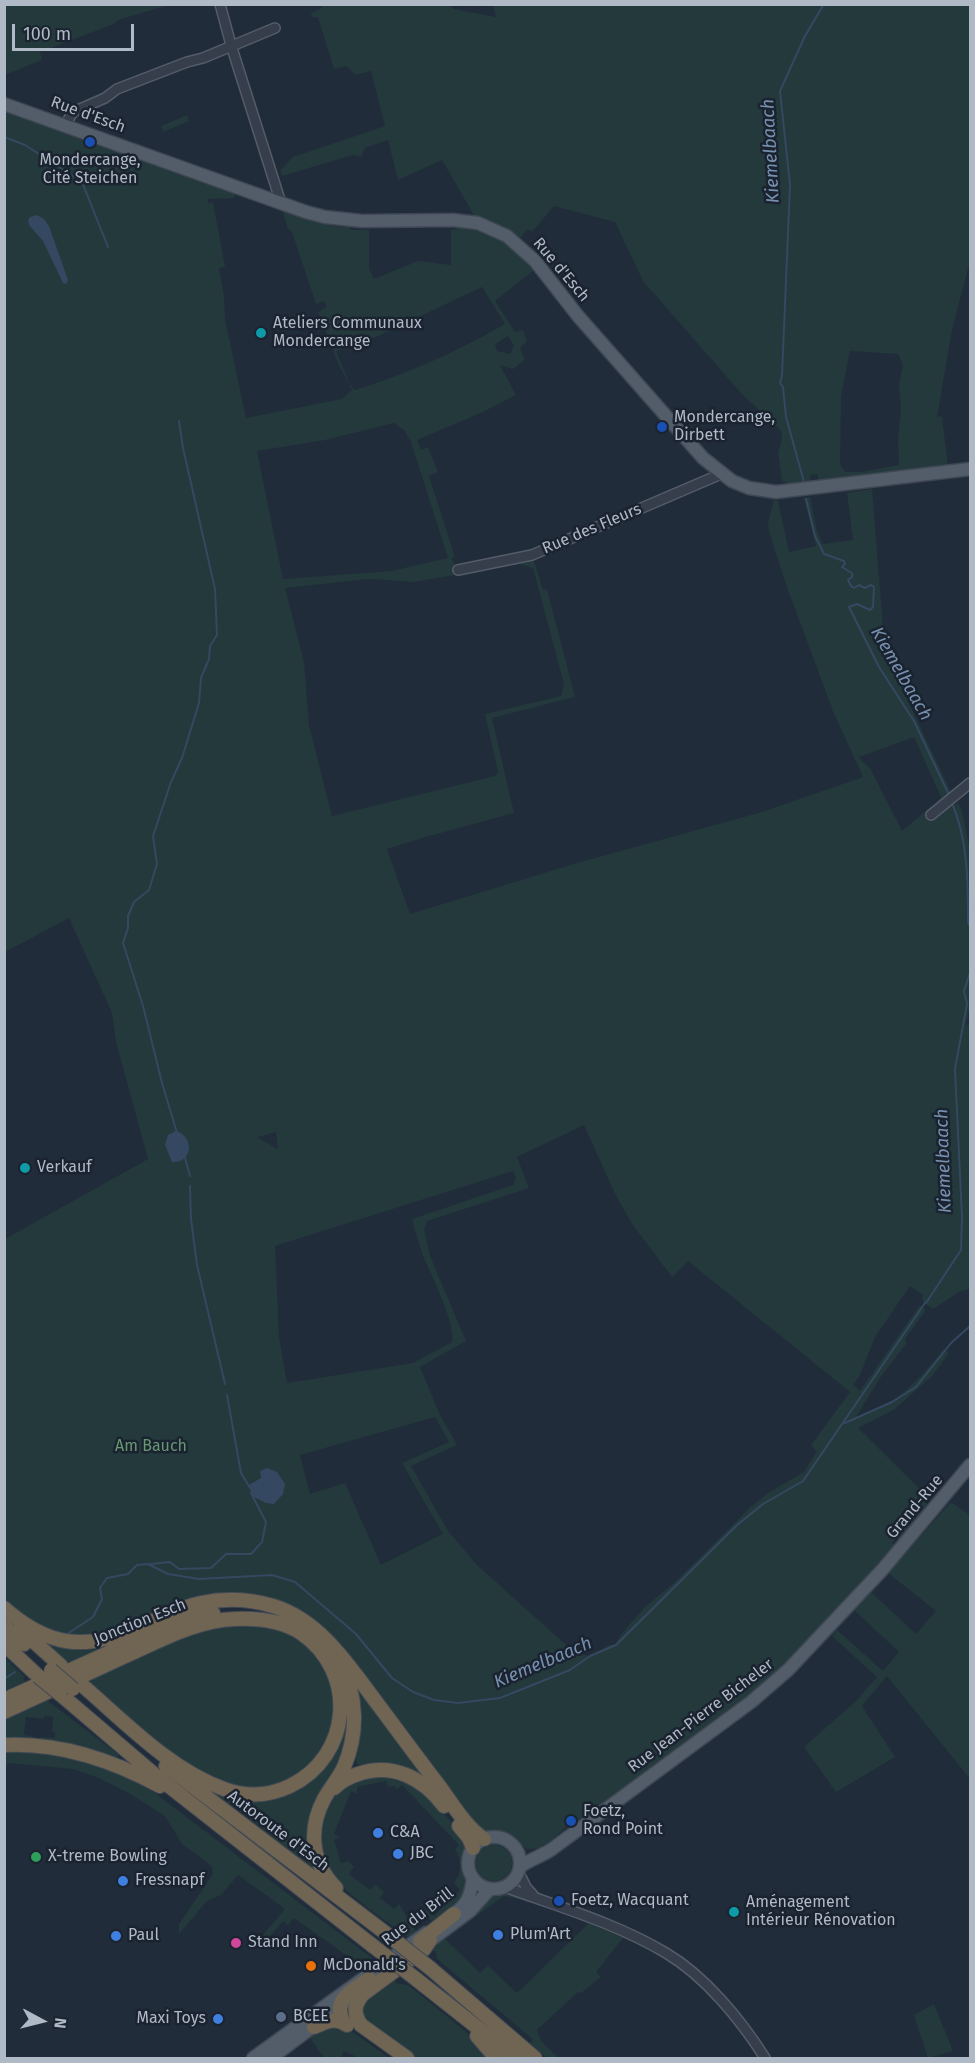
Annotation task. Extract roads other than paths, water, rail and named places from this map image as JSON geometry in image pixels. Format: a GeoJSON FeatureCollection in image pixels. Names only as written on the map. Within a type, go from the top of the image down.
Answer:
{"type":"FeatureCollection","features":[{"type":"Feature","properties":{"kind":"highway"},"geometry":{"type":"LineString","coordinates":[[4,1608],[26,1627],[42,1635],[75,1642],[92,1642],[111,1638],[170,1613],[213,1601],[242,1600],[277,1607],[316,1630],[340,1654],[475,1833],[484,1839]]}},
{"type":"Feature","properties":{"kind":"highway","name":"Jonction Esch"},"geometry":{"type":"LineString","coordinates":[[4,1700],[176,1623],[206,1614],[247,1609],[287,1613]]}},
{"type":"Feature","properties":{"kind":"highway"},"geometry":{"type":"LineString","coordinates":[[4,1614],[50,1670]]}},
{"type":"Feature","properties":{"kind":"highway"},"geometry":{"type":"LineString","coordinates":[[4,1712],[180,1632],[224,1619],[247,1619],[277,1622],[299,1632],[320,1650],[336,1677],[341,1704],[340,1718],[330,1749],[311,1773],[279,1791],[245,1795],[197,1777],[159,1751],[77,1687]]}},
{"type":"Feature","properties":{"kind":"highway","name":"Autoroute d'Esch"},"geometry":{"type":"LineString","coordinates":[[4,1626],[50,1670],[60,1695],[188,1801],[516,2058]]}},
{"type":"Feature","properties":{"kind":"highway"},"geometry":{"type":"LineString","coordinates":[[325,1639],[351,1688],[354,1716],[353,1738],[347,1758],[336,1782],[324,1799],[316,1821],[314,1846],[316,1856],[328,1881],[357,1910]]}},
{"type":"Feature","properties":{"kind":"highway","name":"Autoroute d'Esch"},"geometry":{"type":"LineString","coordinates":[[4,1644],[77,1687],[207,1798],[357,1910],[430,1968],[535,2058]]}},
{"type":"Feature","properties":{"kind":"highway"},"geometry":{"type":"LineString","coordinates":[[4,1745],[44,1746],[69,1750],[113,1763],[188,1801]]}},
{"type":"Feature","properties":{"kind":"highway"},"geometry":{"type":"LineString","coordinates":[[324,1799],[338,1784],[369,1770],[386,1769],[405,1773],[423,1784],[437,1798],[469,1838],[473,1848]]}},
{"type":"Feature","properties":{"kind":"highway"},"geometry":{"type":"LineString","coordinates":[[344,2023],[339,2007],[342,1999],[442,1925],[453,1914]]}},
{"type":"Feature","properties":{"kind":"highway"},"geometry":{"type":"LineString","coordinates":[[406,2058],[361,2025],[356,2018],[355,2009],[363,1994],[424,1949],[430,1940]]}},
{"type":"Feature","properties":{"kind":"highway"},"geometry":{"type":"LineString","coordinates":[[436,1994],[487,2045],[496,2058]]}},
{"type":"Feature","properties":{"kind":"highway"},"geometry":{"type":"LineString","coordinates":[[314,2027],[337,2019],[394,2058]]}},
{"type":"Feature","properties":{"kind":"main road","name":"Rue d'Esch"},"geometry":{"type":"LineString","coordinates":[[4,104],[306,212],[334,219],[362,221],[453,220],[478,224],[507,236],[535,261],[578,316],[703,458],[721,474],[749,488],[783,492],[970,470]]}},
{"type":"Feature","properties":{"kind":"main road","name":"Grand-Rue"},"geometry":{"type":"LineString","coordinates":[[884,1569],[970,1466]]}},
{"type":"Feature","properties":{"kind":"main road","name":"Rue Jean-Pierre Bicheler"},"geometry":{"type":"LineString","coordinates":[[520,1870],[529,1860],[541,1857],[758,1695],[788,1670],[884,1569]]}},
{"type":"Feature","properties":{"kind":"main road"},"geometry":{"type":"LineString","coordinates":[[518,1850],[520,1870],[516,1879],[505,1887],[490,1889],[478,1884],[473,1878],[468,1863],[473,1848],[484,1839],[491,1837],[505,1839],[518,1850],[535,1852],[552,1849]]}},
{"type":"Feature","properties":{"kind":"main road","name":"Rue du Brill"},"geometry":{"type":"LineString","coordinates":[[254,2058],[453,1914],[467,1902],[471,1895],[473,1878]]}},
{"type":"Feature","properties":{"kind":"main road","name":"Rue du Brill"},"geometry":{"type":"LineString","coordinates":[[271,2058],[470,1911],[490,1889]]}},
{"type":"Feature","properties":{"kind":"street"},"geometry":{"type":"LineString","coordinates":[[220,4],[281,203]]}},
{"type":"Feature","properties":{"kind":"street"},"geometry":{"type":"LineString","coordinates":[[65,125],[73,112],[105,98],[117,89],[203,58],[275,28]]}},
{"type":"Feature","properties":{"kind":"street","name":"Rue des Fleurs"},"geometry":{"type":"LineString","coordinates":[[458,570],[532,555],[721,474]]}},
{"type":"Feature","properties":{"kind":"street"},"geometry":{"type":"LineString","coordinates":[[931,815],[970,783]]}},
{"type":"Feature","properties":{"kind":"street"},"geometry":{"type":"LineString","coordinates":[[520,1870],[526,1887],[534,1897]]}},
{"type":"Feature","properties":{"kind":"street"},"geometry":{"type":"LineString","coordinates":[[505,1887],[636,1936],[667,1953],[704,1981],[765,2058]]}},
{"type":"Feature","properties":{"kind":"water"},"geometry":{"type":"Polygon","coordinates":[[[37,215],[49,226],[68,280],[66,284],[63,283],[43,241],[29,225],[30,217],[37,215]]]}},
{"type":"Feature","properties":{"kind":"water"},"geometry":{"type":"Polygon","coordinates":[[[176,1131],[186,1138],[189,1149],[184,1158],[172,1162],[165,1145],[168,1135],[176,1131]]]}},
{"type":"Feature","properties":{"kind":"water"},"geometry":{"type":"Polygon","coordinates":[[[267,1468],[277,1472],[285,1484],[283,1494],[274,1504],[252,1496],[249,1485],[261,1478],[260,1471],[267,1468]]]}},
{"type":"Feature","properties":{"kind":"waterway","name":"Kiemelbaach"},"geometry":{"type":"LineString","coordinates":[[804,482],[786,417],[783,387],[780,383],[790,185],[780,91],[805,36],[824,4]]}},
{"type":"Feature","properties":{"kind":"waterway"},"geometry":{"type":"LineString","coordinates":[[4,137],[25,145],[82,182],[108,247]]}},
{"type":"Feature","properties":{"kind":"waterway"},"geometry":{"type":"LineString","coordinates":[[177,1133],[143,1006],[123,943],[128,928],[128,916],[134,902],[149,890],[157,864],[153,836],[171,782],[182,758],[199,703],[201,678],[209,659],[210,646],[217,635],[215,589],[179,421]]}},
{"type":"Feature","properties":{"kind":"waterway","name":"Kiemelbaach"},"geometry":{"type":"LineString","coordinates":[[806,499],[815,536],[824,554],[844,561],[845,564],[842,567],[852,573],[852,577],[848,580],[854,588],[859,585],[865,588],[871,585],[874,587],[873,607],[870,610],[857,604],[849,607],[879,667],[914,721],[950,797]]}},
{"type":"Feature","properties":{"kind":"waterway","name":"Kiemelbaach"},"geometry":{"type":"LineString","coordinates":[[952,803],[964,846],[970,927]]}},
{"type":"Feature","properties":{"kind":"waterway","name":"Kiemelbaach"},"geometry":{"type":"LineString","coordinates":[[926,1303],[961,1250],[962,1217],[955,1069],[967,1004],[964,991],[970,973]]}},
{"type":"Feature","properties":{"kind":"waterway"},"geometry":{"type":"LineString","coordinates":[[185,1158],[190,1176]]}},
{"type":"Feature","properties":{"kind":"waterway"},"geometry":{"type":"LineString","coordinates":[[190,1186],[191,1219],[197,1265],[225,1384]]}},
{"type":"Feature","properties":{"kind":"waterway","name":"Kiemelbaach"},"geometry":{"type":"LineString","coordinates":[[67,1634],[93,1617],[102,1599],[100,1588],[107,1578],[128,1574],[137,1565],[148,1564],[168,1574],[199,1579],[272,1575],[295,1582],[356,1634],[392,1678],[413,1692],[434,1700],[458,1703],[500,1698],[570,1670],[590,1656],[616,1645],[736,1526],[763,1504],[803,1481],[925,1303]]}},
{"type":"Feature","properties":{"kind":"waterway"},"geometry":{"type":"LineString","coordinates":[[845,1423],[892,1402],[916,1387],[951,1343],[970,1326]]}},
{"type":"Feature","properties":{"kind":"waterway"},"geometry":{"type":"LineString","coordinates":[[227,1395],[241,1473],[250,1488]]}},
{"type":"Feature","properties":{"kind":"waterway"},"geometry":{"type":"LineString","coordinates":[[151,1564],[170,1562],[179,1569],[211,1568],[226,1554],[251,1554],[262,1542],[266,1522],[251,1493]]}},
{"type":"Feature","properties":{"kind":"waterway","name":"Kiemelbaach"},"geometry":{"type":"LineString","coordinates":[[4,1679],[15,1672]]}},
{"type":"Feature","properties":{"kind":"place","name":"Mondercange, Cité Steichen"},"geometry":{"type":"Point","coordinates":[90,142]}},
{"type":"Feature","properties":{"kind":"place","name":"Ateliers Communaux Mondercange"},"geometry":{"type":"Point","coordinates":[261,333]}},
{"type":"Feature","properties":{"kind":"place","name":"Mondercange, Dirbett"},"geometry":{"type":"Point","coordinates":[662,427]}},
{"type":"Feature","properties":{"kind":"place","name":"Verkauf"},"geometry":{"type":"Point","coordinates":[25,1168]}},
{"type":"Feature","properties":{"kind":"place","name":"Foetz, Rond Point"},"geometry":{"type":"Point","coordinates":[571,1821]}},
{"type":"Feature","properties":{"kind":"place","name":"C&A"},"geometry":{"type":"Point","coordinates":[378,1833]}},
{"type":"Feature","properties":{"kind":"place","name":"JBC"},"geometry":{"type":"Point","coordinates":[398,1854]}},
{"type":"Feature","properties":{"kind":"place","name":"X-treme Bowling"},"geometry":{"type":"Point","coordinates":[36,1857]}},
{"type":"Feature","properties":{"kind":"place","name":"Fressnapf"},"geometry":{"type":"Point","coordinates":[123,1881]}},
{"type":"Feature","properties":{"kind":"place","name":"Foetz, Wacquant"},"geometry":{"type":"Point","coordinates":[559,1901]}},
{"type":"Feature","properties":{"kind":"place","name":"Aménagement Intérieur Rénovation"},"geometry":{"type":"Point","coordinates":[734,1912]}},
{"type":"Feature","properties":{"kind":"place","name":"Plum'Art"},"geometry":{"type":"Point","coordinates":[498,1935]}},
{"type":"Feature","properties":{"kind":"place","name":"Paul"},"geometry":{"type":"Point","coordinates":[116,1936]}},
{"type":"Feature","properties":{"kind":"place","name":"Stand Inn"},"geometry":{"type":"Point","coordinates":[236,1943]}},
{"type":"Feature","properties":{"kind":"place","name":"McDonald's"},"geometry":{"type":"Point","coordinates":[311,1966]}},
{"type":"Feature","properties":{"kind":"place","name":"BCEE"},"geometry":{"type":"Point","coordinates":[281,2017]}},
{"type":"Feature","properties":{"kind":"place","name":"Maxi Toys"},"geometry":{"type":"Point","coordinates":[218,2019]}},
{"type":"Feature","properties":{"kind":"park label","name":"Am Bauch"},"geometry":{"type":"Point","coordinates":[151,1447]}}]}
